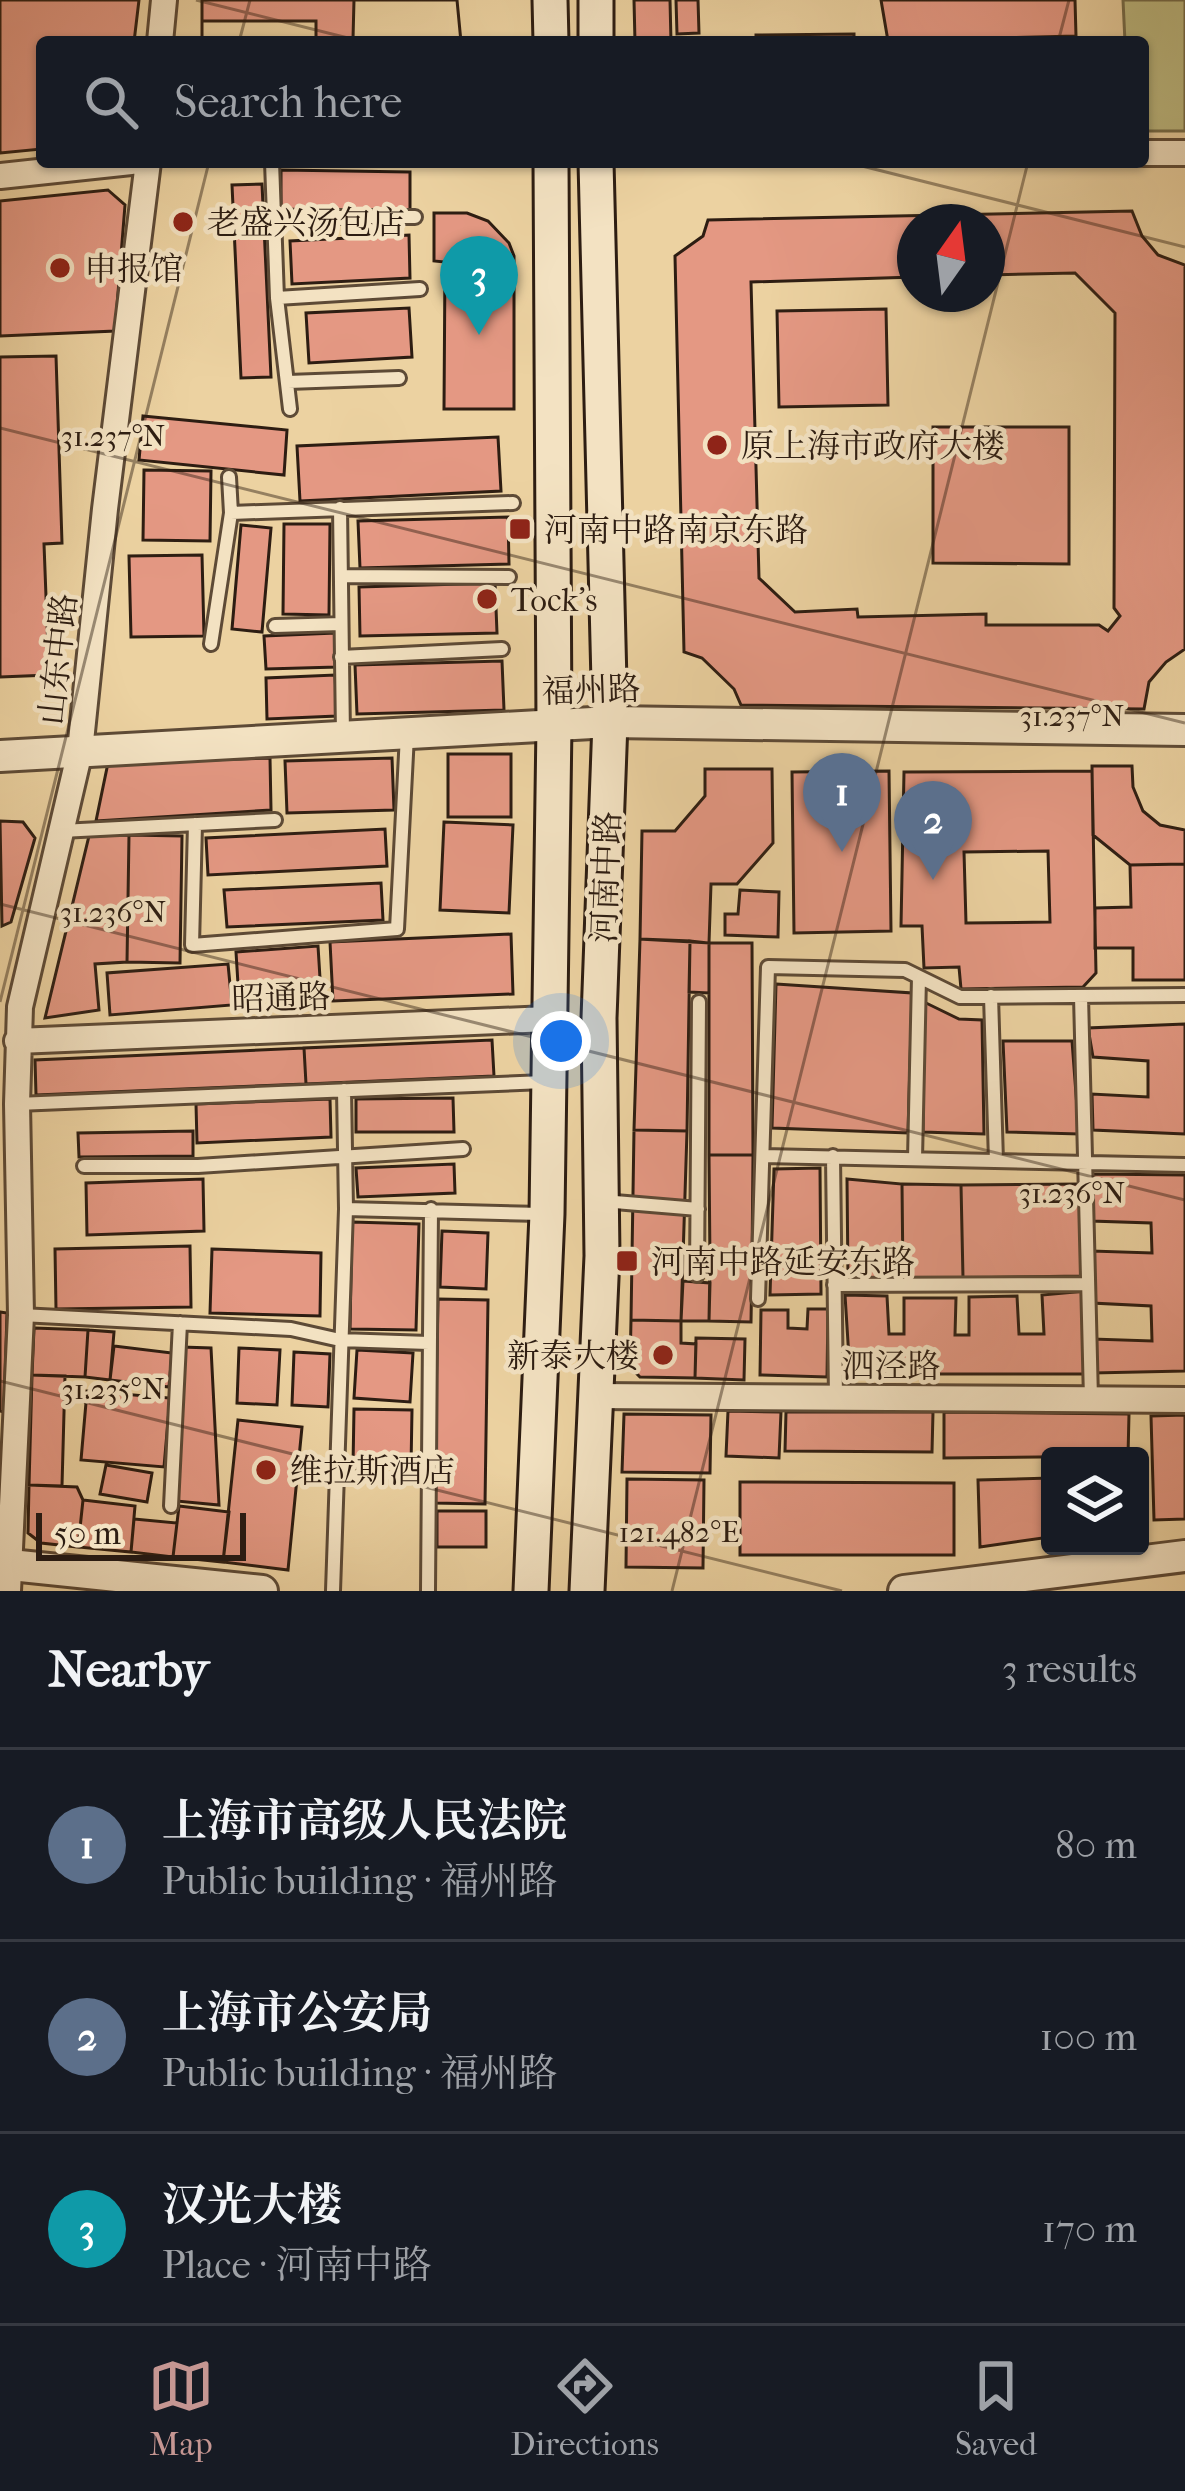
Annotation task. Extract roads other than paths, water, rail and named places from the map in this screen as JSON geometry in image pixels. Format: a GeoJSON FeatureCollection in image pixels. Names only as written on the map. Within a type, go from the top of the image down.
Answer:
{"type":"FeatureCollection","features":[{"type":"Feature","properties":{"kind":"main road"},"geometry":{"type":"LineString","coordinates":[[550,0],[550,36]]}},
{"type":"Feature","properties":{"kind":"main road"},"geometry":{"type":"LineString","coordinates":[[596,0],[596,36]]}},
{"type":"Feature","properties":{"kind":"main road","name":"河南中路"},"geometry":{"type":"LineString","coordinates":[[531,1591],[547,1214],[554,725],[551,168]]}},
{"type":"Feature","properties":{"kind":"main road","name":"河南中路"},"geometry":{"type":"LineString","coordinates":[[587,1591],[602,1201],[598,1018],[610,722],[596,168]]}},
{"type":"Feature","properties":{"kind":"street"},"geometry":{"type":"LineString","coordinates":[[161,36],[164,0]]}},
{"type":"Feature","properties":{"kind":"street"},"geometry":{"type":"LineString","coordinates":[[1149,153],[1185,153]]}},
{"type":"Feature","properties":{"kind":"street"},"geometry":{"type":"LineString","coordinates":[[0,176],[75,168]]}},
{"type":"Feature","properties":{"kind":"street","name":"山东中路"},"geometry":{"type":"LineString","coordinates":[[6,1573],[20,1007],[80,751],[147,168]]}},
{"type":"Feature","properties":{"kind":"street","name":"福州路"},"geometry":{"type":"LineString","coordinates":[[0,756],[610,722],[1185,730]]}},
{"type":"Feature","properties":{"kind":"street","name":"昭通路"},"geometry":{"type":"LineString","coordinates":[[17,1041],[548,1019]]}},
{"type":"Feature","properties":{"kind":"street","name":"泗泾路"},"geometry":{"type":"LineString","coordinates":[[596,1396],[1185,1400]]}},
{"type":"Feature","properties":{"kind":"street"},"geometry":{"type":"LineString","coordinates":[[904,1591],[1185,1556]]}},
{"type":"Feature","properties":{"kind":"street"},"geometry":{"type":"LineString","coordinates":[[6,1573],[262,1591]]}},
{"type":"Feature","properties":{"kind":"lane"},"geometry":{"type":"LineString","coordinates":[[272,168],[277,298],[290,409]]}},
{"type":"Feature","properties":{"kind":"lane"},"geometry":{"type":"LineString","coordinates":[[274,217],[415,217]]}},
{"type":"Feature","properties":{"kind":"lane"},"geometry":{"type":"LineString","coordinates":[[277,298],[420,290]]}},
{"type":"Feature","properties":{"kind":"lane"},"geometry":{"type":"LineString","coordinates":[[288,382],[399,378]]}},
{"type":"Feature","properties":{"kind":"lane"},"geometry":{"type":"LineString","coordinates":[[211,644],[231,513],[230,477]]}},
{"type":"Feature","properties":{"kind":"lane"},"geometry":{"type":"LineString","coordinates":[[231,513],[512,503]]}},
{"type":"Feature","properties":{"kind":"lane"},"geometry":{"type":"LineString","coordinates":[[340,508],[343,736]]}},
{"type":"Feature","properties":{"kind":"lane"},"geometry":{"type":"LineString","coordinates":[[341,576],[509,577]]}},
{"type":"Feature","properties":{"kind":"lane"},"geometry":{"type":"LineString","coordinates":[[275,626],[341,624]]}},
{"type":"Feature","properties":{"kind":"lane"},"geometry":{"type":"LineString","coordinates":[[341,657],[502,649]]}},
{"type":"Feature","properties":{"kind":"lane"},"geometry":{"type":"LineString","coordinates":[[195,824],[192,945],[397,929],[406,734]]}},
{"type":"Feature","properties":{"kind":"lane"},"geometry":{"type":"LineString","coordinates":[[59,831],[275,820]]}},
{"type":"Feature","properties":{"kind":"lane"},"geometry":{"type":"LineString","coordinates":[[758,1299],[768,967],[905,970],[960,997],[1185,995]]}},
{"type":"Feature","properties":{"kind":"lane"},"geometry":{"type":"LineString","coordinates":[[915,1159],[919,976]]}},
{"type":"Feature","properties":{"kind":"lane"},"geometry":{"type":"LineString","coordinates":[[1082,996],[1091,1400]]}},
{"type":"Feature","properties":{"kind":"lane"},"geometry":{"type":"LineString","coordinates":[[991,997],[996,1161]]}},
{"type":"Feature","properties":{"kind":"lane"},"geometry":{"type":"LineString","coordinates":[[697,1275],[699,1002]]}},
{"type":"Feature","properties":{"kind":"lane"},"geometry":{"type":"LineString","coordinates":[[17,1104],[547,1082]]}},
{"type":"Feature","properties":{"kind":"lane"},"geometry":{"type":"LineString","coordinates":[[333,1591],[346,1209],[344,1090]]}},
{"type":"Feature","properties":{"kind":"lane"},"geometry":{"type":"LineString","coordinates":[[83,1166],[198,1166],[463,1149]]}},
{"type":"Feature","properties":{"kind":"lane"},"geometry":{"type":"LineString","coordinates":[[763,1156],[1185,1166]]}},
{"type":"Feature","properties":{"kind":"lane"},"geometry":{"type":"LineString","coordinates":[[832,1156],[836,1398]]}},
{"type":"Feature","properties":{"kind":"lane"},"geometry":{"type":"LineString","coordinates":[[602,1201],[698,1209]]}},
{"type":"Feature","properties":{"kind":"lane"},"geometry":{"type":"LineString","coordinates":[[346,1209],[547,1214]]}},
{"type":"Feature","properties":{"kind":"lane"},"geometry":{"type":"LineString","coordinates":[[428,1591],[431,1209]]}},
{"type":"Feature","properties":{"kind":"lane"},"geometry":{"type":"LineString","coordinates":[[834,1285],[1088,1284]]}},
{"type":"Feature","properties":{"kind":"lane"},"geometry":{"type":"LineString","coordinates":[[14,1304],[180,1323],[291,1329],[340,1340],[429,1342]]}},
{"type":"Feature","properties":{"kind":"lane"},"geometry":{"type":"LineString","coordinates":[[171,1506],[180,1323]]}},
{"type":"Feature","properties":{"kind":"place","name":"老盛兴汤包店"},"geometry":{"type":"Point","coordinates":[183,222]}},
{"type":"Feature","properties":{"kind":"place","name":"申报馆"},"geometry":{"type":"Point","coordinates":[60,268]}},
{"type":"Feature","properties":{"kind":"place","name":"汉光大楼"},"geometry":{"type":"Point","coordinates":[479,335]}},
{"type":"Feature","properties":{"kind":"place","name":"原上海市政府大楼"},"geometry":{"type":"Point","coordinates":[717,445]}},
{"type":"Feature","properties":{"kind":"place","name":"河南中路南京东路"},"geometry":{"type":"Point","coordinates":[520,529]}},
{"type":"Feature","properties":{"kind":"place","name":"Tock's"},"geometry":{"type":"Point","coordinates":[487,599]}},
{"type":"Feature","properties":{"kind":"place","name":"上海市高级人民法院"},"geometry":{"type":"Point","coordinates":[842,852]}},
{"type":"Feature","properties":{"kind":"place","name":"上海市公安局"},"geometry":{"type":"Point","coordinates":[933,880]}},
{"type":"Feature","properties":{"kind":"place","name":"河南中路延安东路"},"geometry":{"type":"Point","coordinates":[627,1261]}},
{"type":"Feature","properties":{"kind":"place","name":"新泰大楼"},"geometry":{"type":"Point","coordinates":[663,1355]}},
{"type":"Feature","properties":{"kind":"place","name":"维拉斯酒店"},"geometry":{"type":"Point","coordinates":[266,1470]}}]}
